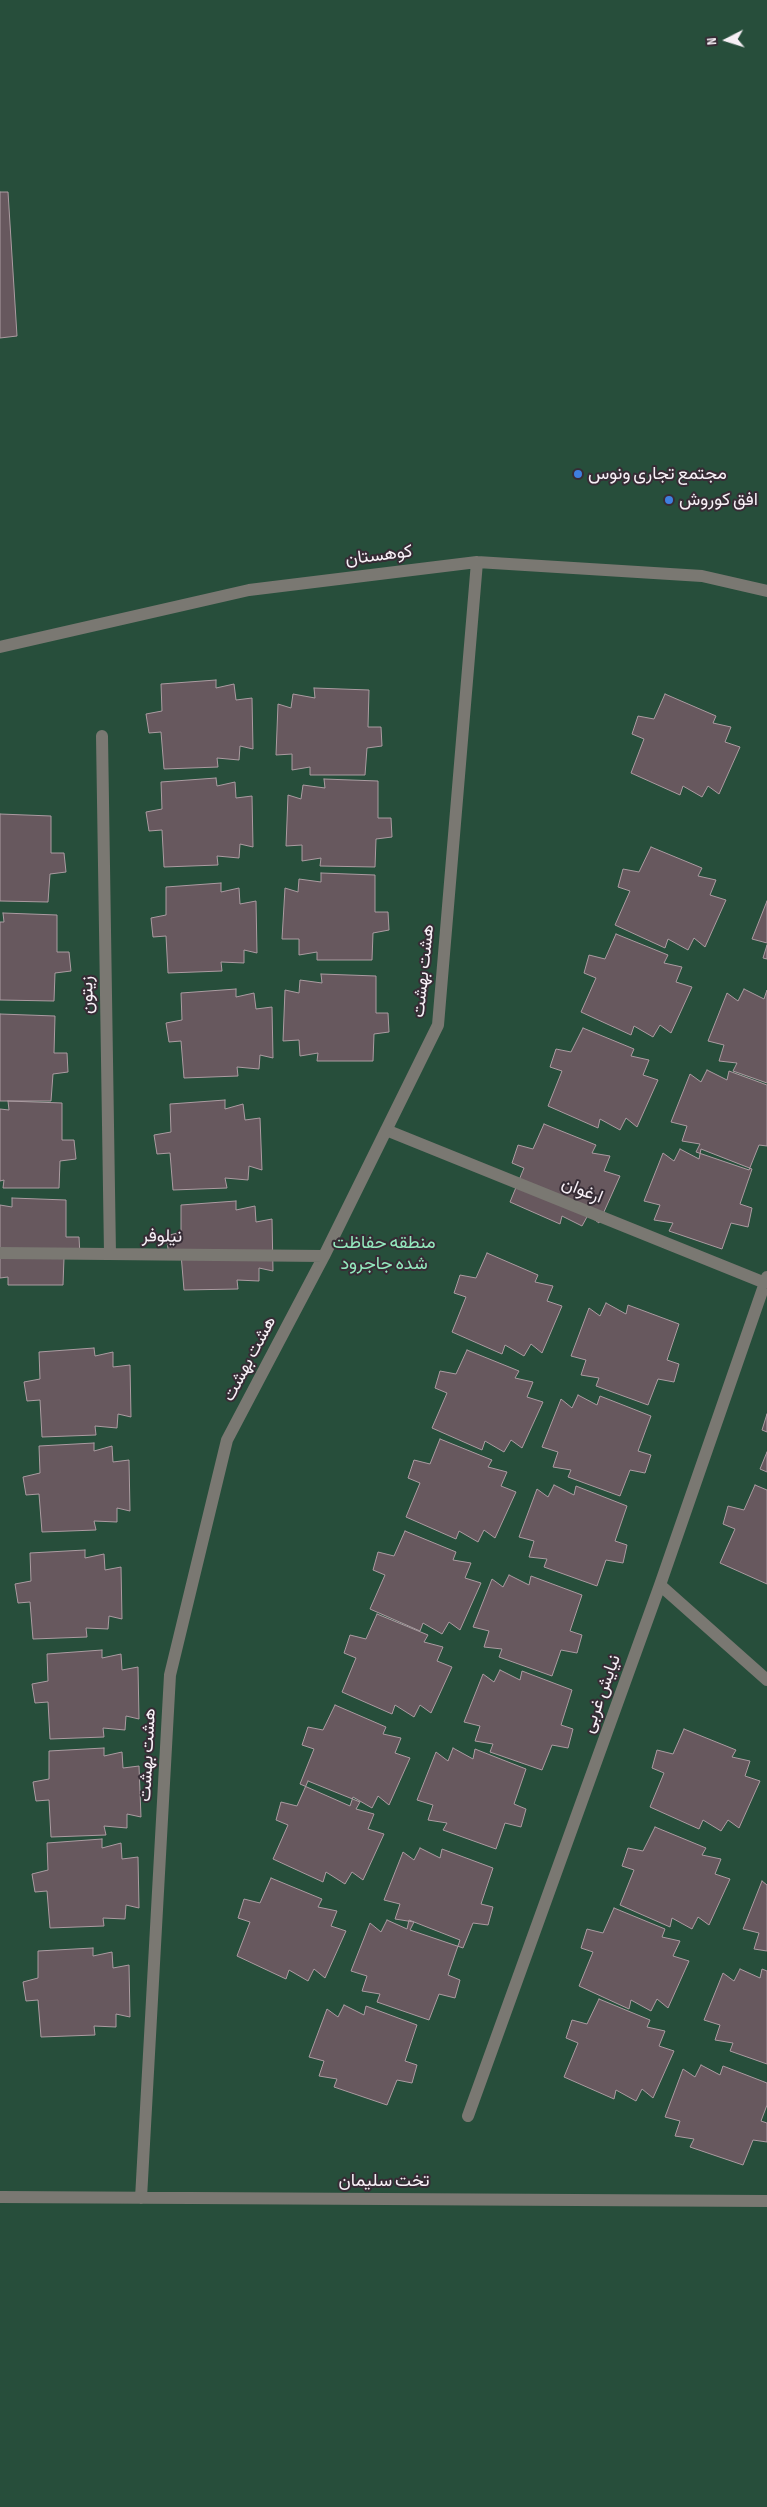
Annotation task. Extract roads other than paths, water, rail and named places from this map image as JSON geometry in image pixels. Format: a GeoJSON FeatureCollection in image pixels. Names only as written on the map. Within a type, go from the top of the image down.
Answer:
{"type":"FeatureCollection","features":[{"type":"Feature","properties":{"kind":"street","name":"کوهستان"},"geometry":{"type":"LineString","coordinates":[[0,647],[249,590],[477,562],[702,576],[767,591]]}},
{"type":"Feature","properties":{"kind":"street","name":"هشت بهشت"},"geometry":{"type":"LineString","coordinates":[[141,2198],[170,1675],[227,1440],[324,1256],[438,1025],[477,562]]}},
{"type":"Feature","properties":{"kind":"street","name":"زیتون"},"geometry":{"type":"LineString","coordinates":[[102,736],[110,1254]]}},
{"type":"Feature","properties":{"kind":"street","name":"ارغوان"},"geometry":{"type":"LineString","coordinates":[[386,1130],[766,1280]]}},
{"type":"Feature","properties":{"kind":"street","name":"نیلوفر"},"geometry":{"type":"LineString","coordinates":[[0,1253],[324,1256]]}},
{"type":"Feature","properties":{"kind":"street","name":"نیایش غربی"},"geometry":{"type":"LineString","coordinates":[[468,2116],[660,1585],[766,1280]]}},
{"type":"Feature","properties":{"kind":"street"},"geometry":{"type":"LineString","coordinates":[[660,1585],[767,1680]]}},
{"type":"Feature","properties":{"kind":"street","name":"تخت سلیمان"},"geometry":{"type":"LineString","coordinates":[[0,2197],[767,2201]]}},
{"type":"Feature","properties":{"kind":"place","name":"مجتمع تجاری ونوس"},"geometry":{"type":"Point","coordinates":[578,474]}},
{"type":"Feature","properties":{"kind":"place","name":"افق کوروش"},"geometry":{"type":"Point","coordinates":[669,500]}},
{"type":"Feature","properties":{"kind":"park label","name":"منطقه حفاظت شده جاجرود"},"geometry":{"type":"Point","coordinates":[384,1253]}}]}
